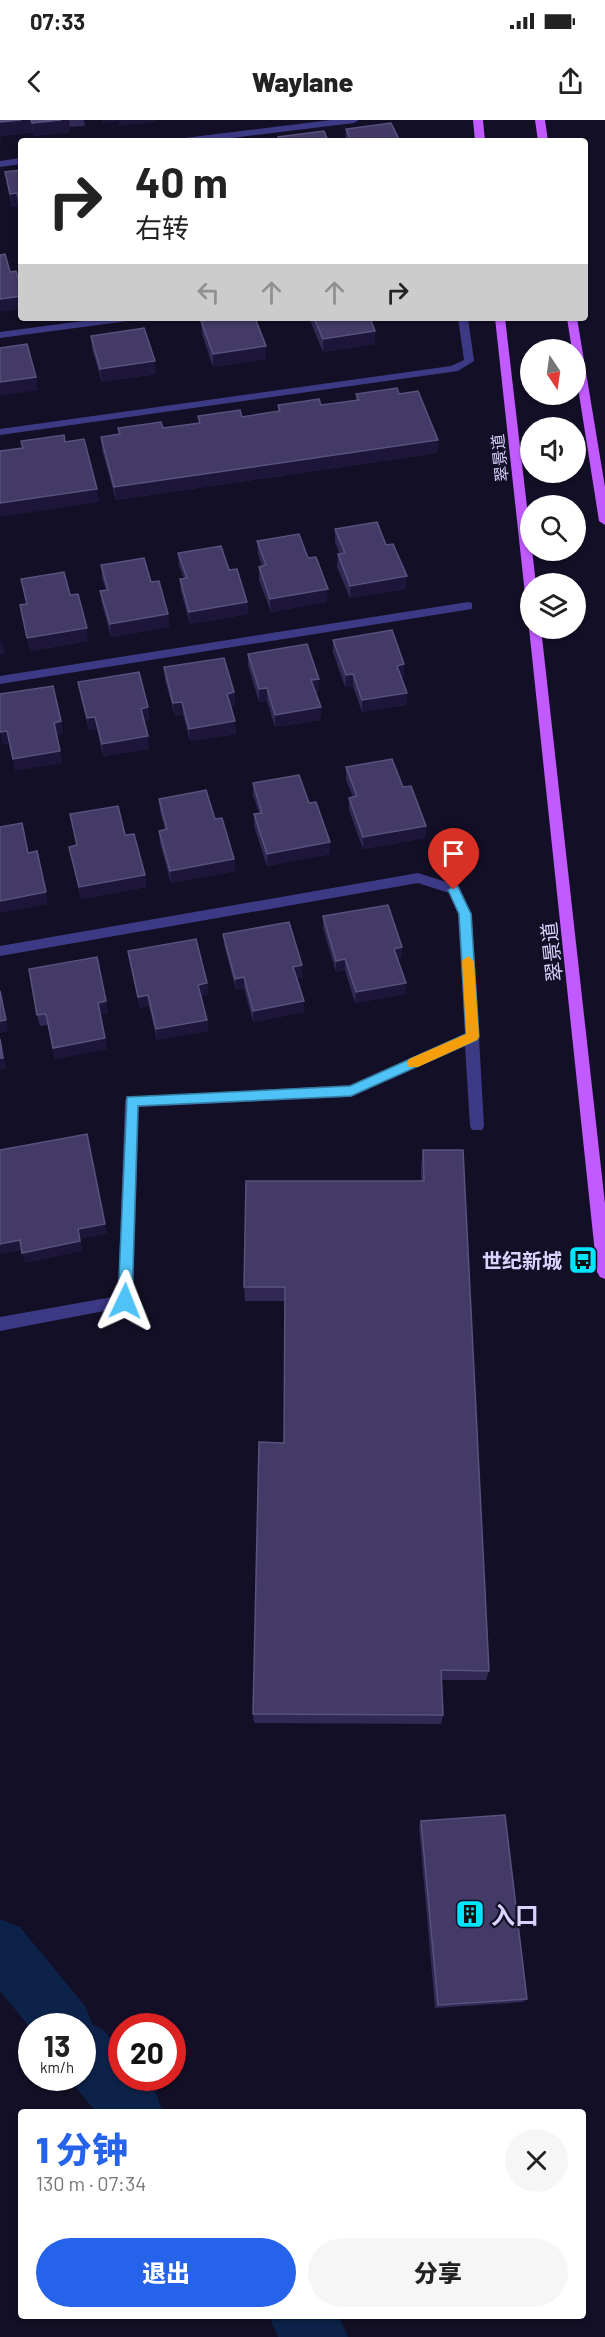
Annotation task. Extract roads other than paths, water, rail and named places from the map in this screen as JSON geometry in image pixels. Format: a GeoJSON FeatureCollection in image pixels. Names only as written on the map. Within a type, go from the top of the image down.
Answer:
{"type":"FeatureCollection","features":[{"type":"Feature","properties":{"kind":"main road"},"geometry":{"type":"LineString","coordinates":[[478,120],[480,138]]}},
{"type":"Feature","properties":{"kind":"main road"},"geometry":{"type":"LineString","coordinates":[[540,120],[543,138]]}},
{"type":"Feature","properties":{"kind":"main road","name":"翠景道"},"geometry":{"type":"LineString","coordinates":[[500,321],[529,573]]}},
{"type":"Feature","properties":{"kind":"main road"},"geometry":{"type":"LineString","coordinates":[[572,321],[605,521]]}},
{"type":"Feature","properties":{"kind":"main road","name":"翠景道"},"geometry":{"type":"LineString","coordinates":[[536,639],[605,1272]]}},
{"type":"Feature","properties":{"kind":"street"},"geometry":{"type":"LineString","coordinates":[[207,138],[354,120]]}},
{"type":"Feature","properties":{"kind":"street"},"geometry":{"type":"LineString","coordinates":[[0,164],[18,161]]}},
{"type":"Feature","properties":{"kind":"street"},"geometry":{"type":"LineString","coordinates":[[0,335],[105,321]]}},
{"type":"Feature","properties":{"kind":"street"},"geometry":{"type":"LineString","coordinates":[[0,432],[454,369],[469,361],[463,321]]}},
{"type":"Feature","properties":{"kind":"street"},"geometry":{"type":"LineString","coordinates":[[0,680],[468,606]]}},
{"type":"Feature","properties":{"kind":"street"},"geometry":{"type":"LineString","coordinates":[[0,951],[418,878],[454,890],[465,914],[477,1126]]}},
{"type":"Feature","properties":{"kind":"street"},"geometry":{"type":"LineString","coordinates":[[0,1324],[125,1301],[132,1101],[351,1091],[472,1037]]}},
{"type":"Feature","properties":{"kind":"waterway"},"geometry":{"type":"LineString","coordinates":[[0,1947],[54,2013]]}},
{"type":"Feature","properties":{"kind":"waterway"},"geometry":{"type":"LineString","coordinates":[[96,2066],[132,2109]]}},
{"type":"Feature","properties":{"kind":"waterway"},"geometry":{"type":"LineString","coordinates":[[302,2319],[317,2337]]}},
{"type":"Feature","properties":{"kind":"place","name":"世纪新城"},"geometry":{"type":"Point","coordinates":[583,1260]}},
{"type":"Feature","properties":{"kind":"place","name":"入口"},"geometry":{"type":"Point","coordinates":[470,1914]}}]}
